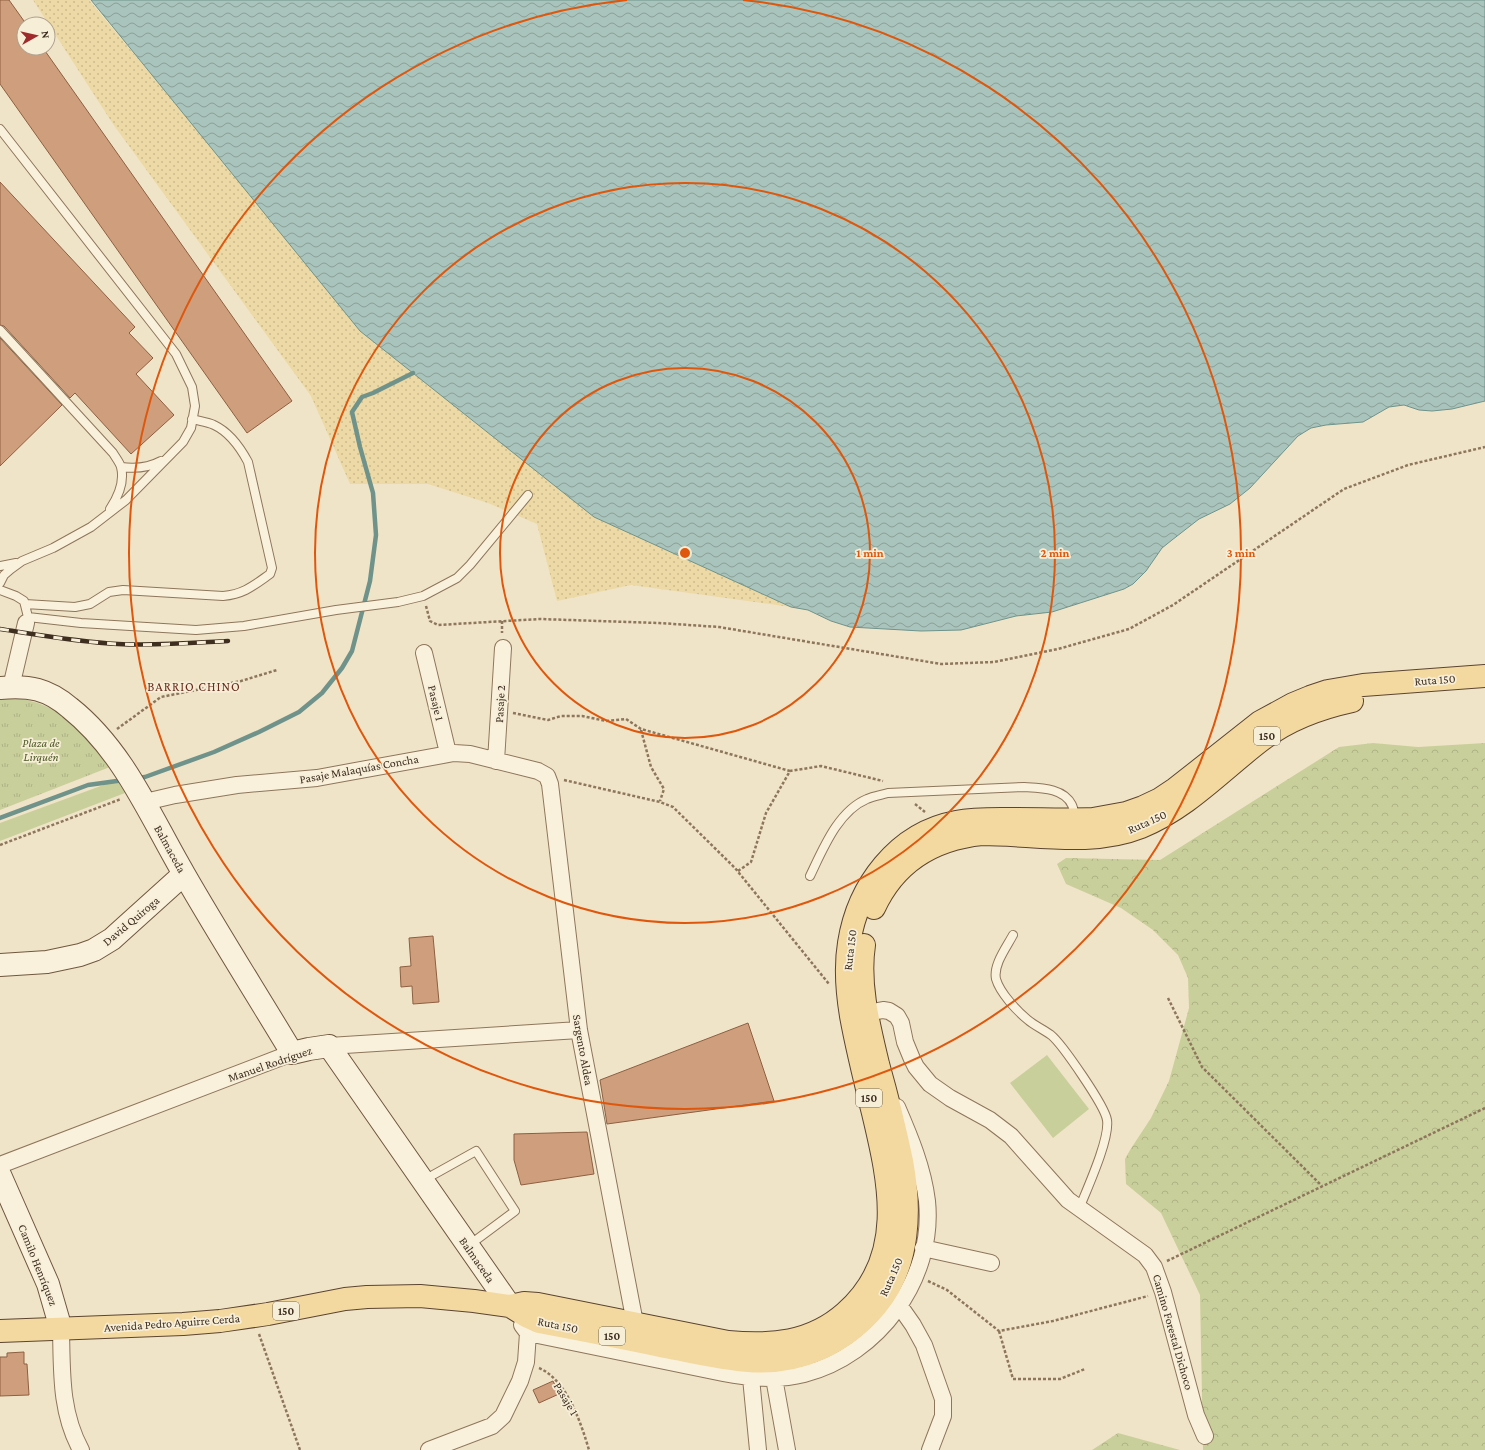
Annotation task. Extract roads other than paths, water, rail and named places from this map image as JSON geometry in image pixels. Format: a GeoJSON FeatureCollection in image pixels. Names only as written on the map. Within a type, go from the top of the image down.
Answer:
{"type":"FeatureCollection","features":[{"type":"Feature","properties":{"kind":"main road","name":"Ruta 150"},"geometry":{"type":"LineString","coordinates":[[510,1306],[539,1322],[717,1357],[749,1361],[784,1360],[804,1356],[838,1340],[861,1322],[882,1299],[896,1271],[906,1234],[907,1215],[905,1178],[883,1082],[859,1014],[848,997],[847,960],[852,928],[862,899],[877,873],[897,851],[918,835],[941,825],[957,822],[990,818],[1092,819],[1115,816],[1143,807],[1160,799],[1175,789],[1260,722],[1293,704],[1328,691],[1363,685],[1485,676]]}},
{"type":"Feature","properties":{"kind":"main road","name":"Ruta 150"},"geometry":{"type":"LineString","coordinates":[[510,1306],[524,1303],[538,1304],[728,1342],[764,1344],[782,1342],[807,1336],[830,1324],[851,1307],[868,1287],[880,1264],[885,1248],[889,1202],[859,1014],[862,962],[866,931],[878,900],[893,878],[908,863],[930,848],[954,839],[982,834],[1089,838],[1122,833],[1151,822],[1174,810],[1264,738],[1310,713],[1334,705],[1370,699],[1485,691]]}},
{"type":"Feature","properties":{"kind":"main road","name":"Avenida Pedro Aguirre Cerda"},"geometry":{"type":"LineString","coordinates":[[0,1331],[184,1324],[253,1317],[345,1299],[393,1295],[447,1298],[510,1306]]}},
{"type":"Feature","properties":{"kind":"street"},"geometry":{"type":"LineString","coordinates":[[5,688],[27,620]]}},
{"type":"Feature","properties":{"kind":"street","name":"Pasaje 2"},"geometry":{"type":"LineString","coordinates":[[496,761],[503,648]]}},
{"type":"Feature","properties":{"kind":"street","name":"Pasaje 1"},"geometry":{"type":"LineString","coordinates":[[424,653],[448,753]]}},
{"type":"Feature","properties":{"kind":"street","name":"Balmaceda"},"geometry":{"type":"LineString","coordinates":[[5,688],[30,687],[50,694],[71,708],[103,740],[140,794],[184,874],[292,1053]]}},
{"type":"Feature","properties":{"kind":"street","name":"Pasaje Malaquías Concha"},"geometry":{"type":"LineString","coordinates":[[140,794],[317,778],[448,753],[460,753],[538,770],[547,776]]}},
{"type":"Feature","properties":{"kind":"street","name":"Sargento Aldea"},"geometry":{"type":"LineString","coordinates":[[547,776],[550,784],[579,1030],[635,1323]]}},
{"type":"Feature","properties":{"kind":"street","name":"David Quiroga"},"geometry":{"type":"LineString","coordinates":[[0,965],[53,961],[80,955],[94,950],[112,939],[184,874]]}},
{"type":"Feature","properties":{"kind":"street","name":"Camino Forestal Dichoco"},"geometry":{"type":"LineString","coordinates":[[859,1014],[883,1010],[897,1016],[901,1023],[905,1042],[912,1059],[916,1067],[930,1084],[950,1098],[990,1120],[1003,1129],[1019,1143],[1062,1194],[1079,1209],[1137,1248],[1145,1256],[1154,1267],[1163,1292],[1196,1415],[1205,1436]]}},
{"type":"Feature","properties":{"kind":"street","name":"Manuel Rodríguez"},"geometry":{"type":"LineString","coordinates":[[1,1178],[292,1053],[329,1046],[579,1030]]}},
{"type":"Feature","properties":{"kind":"street","name":"Balmaceda"},"geometry":{"type":"LineString","coordinates":[[329,1046],[528,1333]]}},
{"type":"Feature","properties":{"kind":"street"},"geometry":{"type":"LineString","coordinates":[[429,1450],[485,1429],[499,1421],[520,1381],[526,1362],[528,1333],[723,1373],[751,1378],[774,1378],[788,1377],[817,1370],[843,1358],[878,1332],[900,1305],[914,1276],[923,1248],[927,1214],[927,1202],[922,1176],[908,1132],[883,1082]]}},
{"type":"Feature","properties":{"kind":"street","name":"Camilo Henríquez"},"geometry":{"type":"LineString","coordinates":[[1,1178],[48,1284],[61,1329],[63,1394],[65,1408],[72,1434],[80,1450]]}},
{"type":"Feature","properties":{"kind":"street"},"geometry":{"type":"LineString","coordinates":[[923,1248],[991,1262]]}},
{"type":"Feature","properties":{"kind":"street"},"geometry":{"type":"LineString","coordinates":[[900,1305],[924,1345],[943,1399],[943,1416],[930,1450]]}},
{"type":"Feature","properties":{"kind":"street"},"geometry":{"type":"LineString","coordinates":[[751,1378],[758,1450]]}},
{"type":"Feature","properties":{"kind":"street"},"geometry":{"type":"LineString","coordinates":[[774,1378],[787,1450]]}},
{"type":"Feature","properties":{"kind":"lane"},"geometry":{"type":"LineString","coordinates":[[0,129],[176,354],[192,387],[195,406],[191,428],[183,442],[126,500],[91,527],[53,548],[22,561],[0,566]]}},
{"type":"Feature","properties":{"kind":"lane"},"geometry":{"type":"LineString","coordinates":[[0,330],[113,454],[121,467],[122,481],[118,497],[106,515]]}},
{"type":"Feature","properties":{"kind":"lane"},"geometry":{"type":"LineString","coordinates":[[25,604],[75,607],[83,606],[90,604],[109,592],[123,590],[222,596],[237,594],[251,587],[270,574],[272,568],[248,462],[240,448],[230,437],[214,425],[192,419]]}},
{"type":"Feature","properties":{"kind":"lane"},"geometry":{"type":"LineString","coordinates":[[121,467],[139,468],[153,465],[168,458]]}},
{"type":"Feature","properties":{"kind":"lane"},"geometry":{"type":"LineString","coordinates":[[0,590],[16,596],[24,601],[27,620],[196,630],[244,626],[336,610],[398,602],[423,596],[457,578],[470,565],[528,495]]}},
{"type":"Feature","properties":{"kind":"lane"},"geometry":{"type":"LineString","coordinates":[[0,583],[4,575],[10,569],[22,561]]}},
{"type":"Feature","properties":{"kind":"lane"},"geometry":{"type":"LineString","coordinates":[[810,876],[833,829],[852,808],[866,799],[888,793],[1024,787],[1044,788],[1064,795],[1072,806],[1076,820]]}},
{"type":"Feature","properties":{"kind":"lane"},"geometry":{"type":"LineString","coordinates":[[1012,935],[996,967],[996,980],[1006,997],[1017,1009],[1028,1020],[1051,1035],[1064,1049],[1103,1107],[1107,1120],[1105,1140],[1079,1209]]}},
{"type":"Feature","properties":{"kind":"lane"},"geometry":{"type":"LineString","coordinates":[[422,1181],[476,1151],[515,1211],[468,1246]]}},
{"type":"Feature","properties":{"kind":"water"},"geometry":{"type":"Polygon","coordinates":[[[91,0],[1485,0],[1485,401],[1452,409],[1432,411],[1419,410],[1404,405],[1389,407],[1363,422],[1326,425],[1311,428],[1298,436],[1250,488],[1230,504],[1199,519],[1162,548],[1146,571],[1133,584],[1124,589],[1052,612],[1016,616],[961,630],[921,631],[850,627],[831,621],[808,610],[791,607],[594,517],[360,331],[91,0]]]}},
{"type":"Feature","properties":{"kind":"waterway"},"geometry":{"type":"LineString","coordinates":[[137,778],[145,777],[214,752],[299,712],[322,693],[342,668],[352,651],[370,581],[376,535],[373,493],[352,412],[362,397],[413,373]]}},
{"type":"Feature","properties":{"kind":"waterway"},"geometry":{"type":"LineString","coordinates":[[0,818],[88,785],[124,780]]}},
{"type":"Feature","properties":{"kind":"railway"},"geometry":{"type":"LineString","coordinates":[[0,629],[74,640],[132,645],[228,641]]}},
{"type":"Feature","properties":{"kind":"district","name":"BARRIO CHINO"},"geometry":{"type":"Point","coordinates":[194,686]}},
{"type":"Feature","properties":{"kind":"park label","name":"Plaza de Lirquén"},"geometry":{"type":"Point","coordinates":[41,750]}}]}
